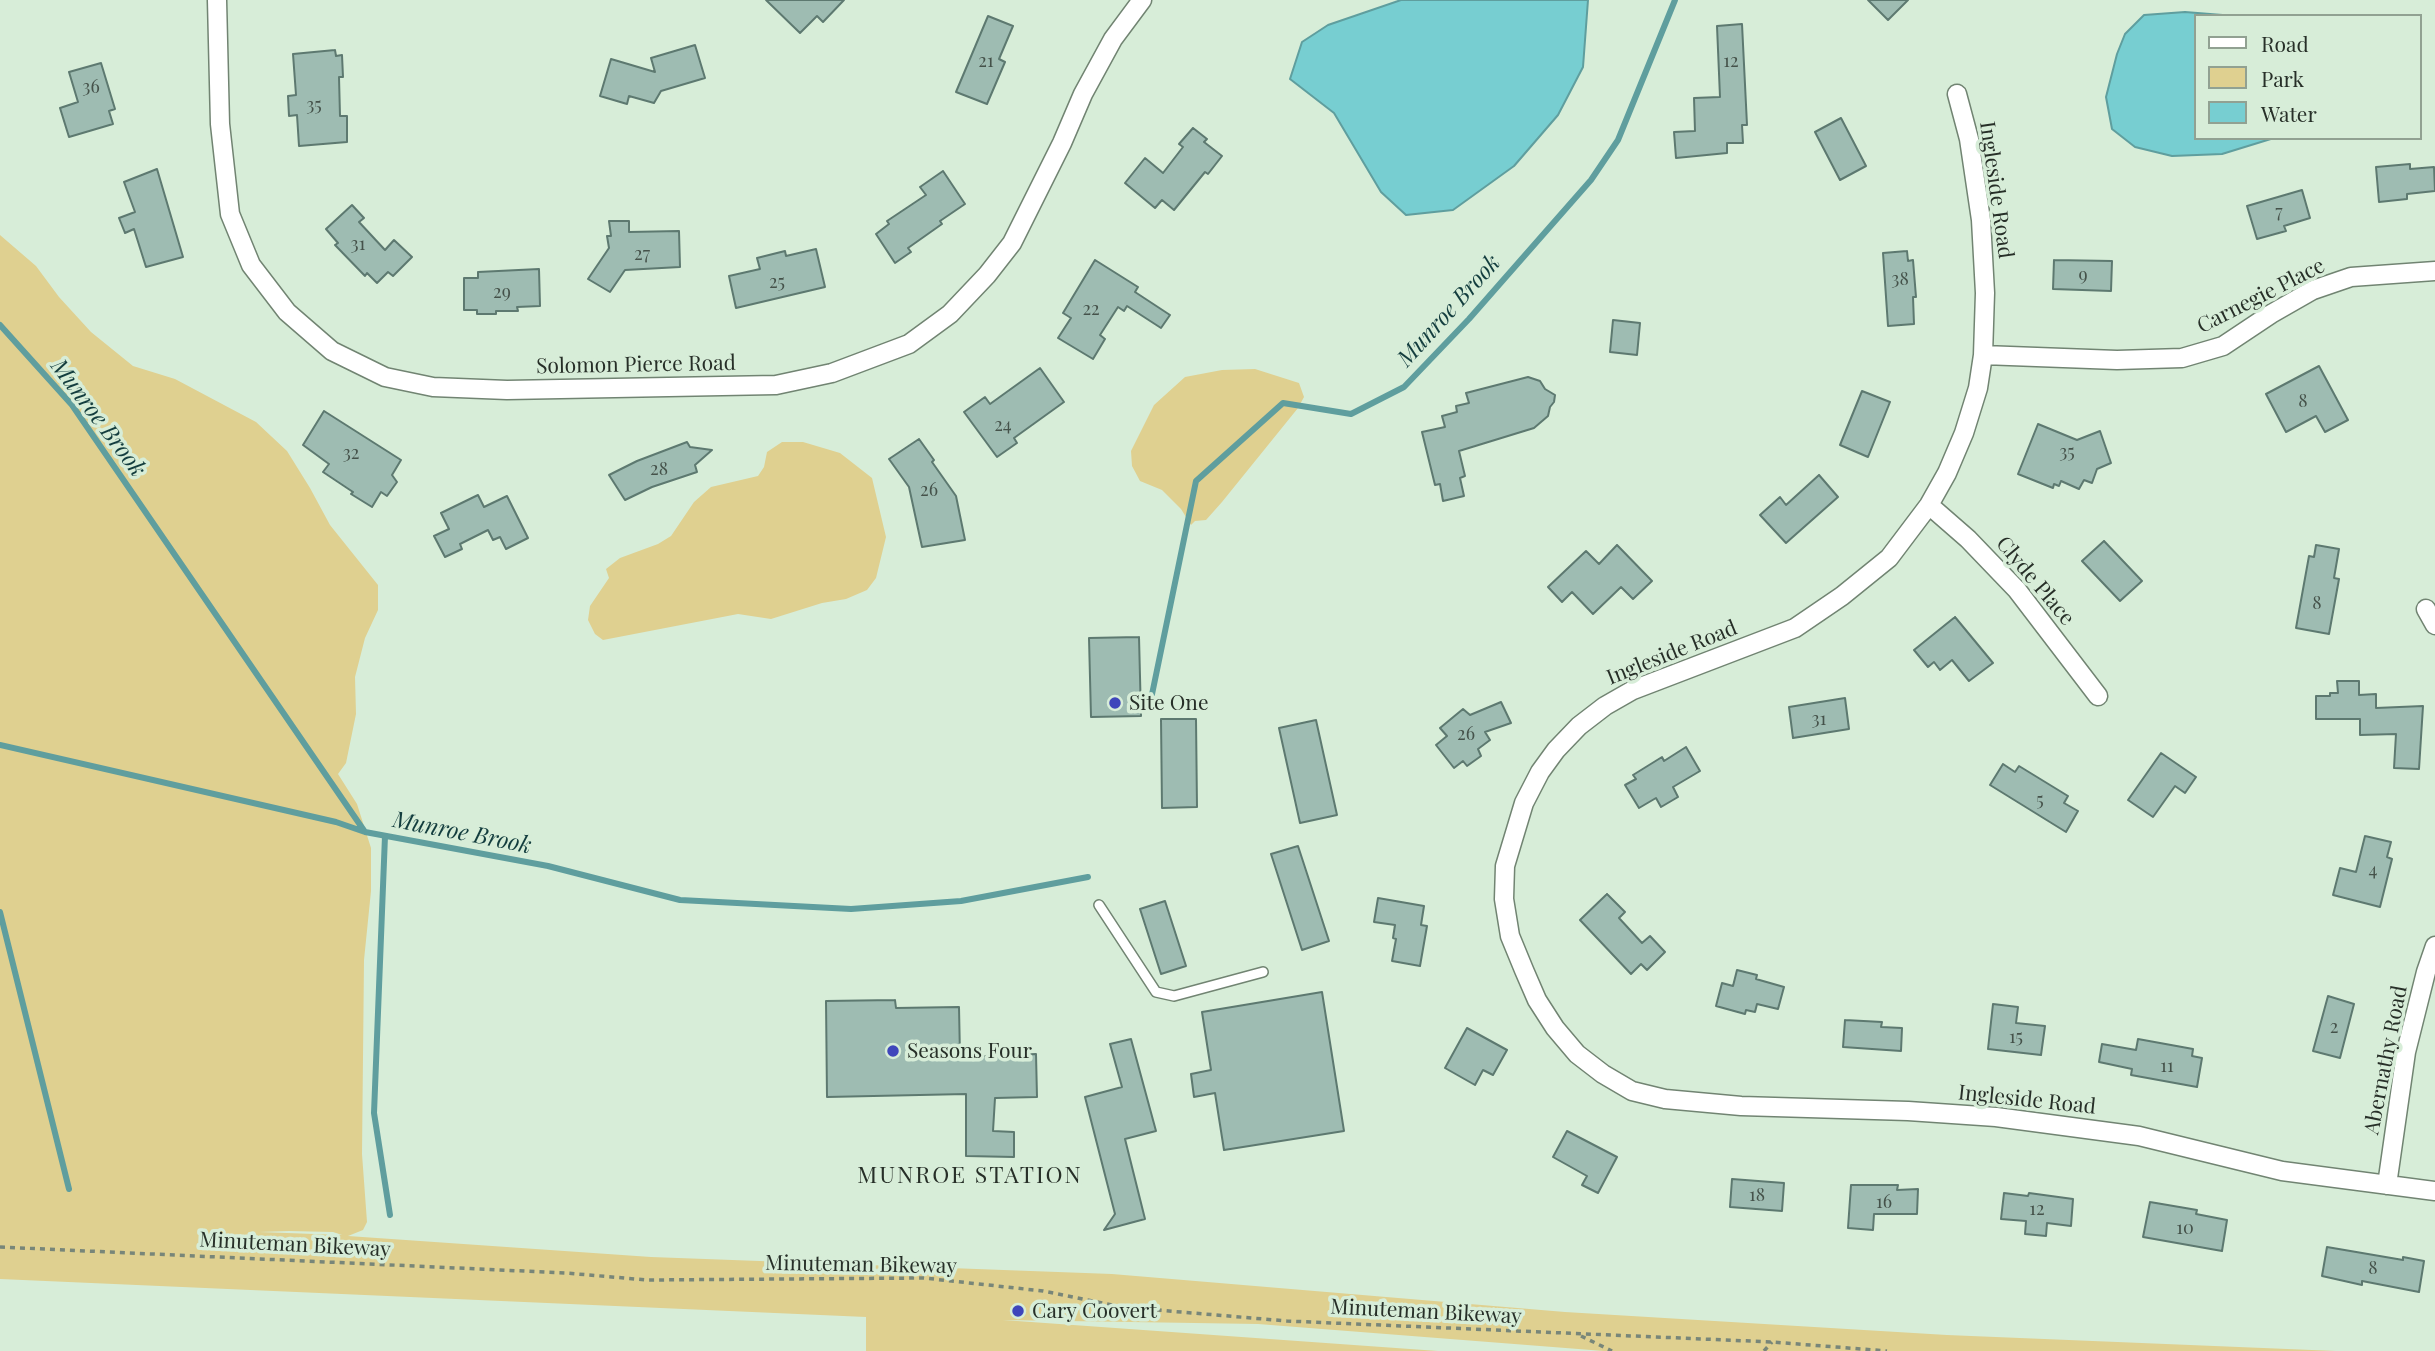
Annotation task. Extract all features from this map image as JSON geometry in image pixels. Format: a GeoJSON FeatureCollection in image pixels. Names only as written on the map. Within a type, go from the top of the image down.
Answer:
{"type":"FeatureCollection","features":[{"type":"Feature","properties":{"kind":"street","name":"Solomon Pierce Road"},"geometry":{"type":"LineString","coordinates":[[217,0],[220,124],[230,214],[251,265],[287,312],[332,351],[385,377],[433,387],[506,390],[776,385],[832,373],[909,344],[950,314],[987,275],[1012,243],[1083,94],[1113,38],[1142,0]]}},
{"type":"Feature","properties":{"kind":"street","name":"Ingleside Road"},"geometry":{"type":"LineString","coordinates":[[1957,94],[1969,139],[1981,220],[1985,293],[1983,355],[1978,388],[1947,473],[1929,505],[1889,558],[1842,596],[1796,628],[1633,690],[1605,706],[1579,726],[1556,750],[1540,772],[1524,803],[1505,866],[1504,899],[1510,936],[1537,1000],[1577,1055],[1632,1091],[1665,1099],[1741,1106],[1908,1111],[1996,1117],[2139,1136],[2282,1171],[2435,1191]]}},
{"type":"Feature","properties":{"kind":"street","name":"Carnegie Place"},"geometry":{"type":"LineString","coordinates":[[1983,355],[2117,360],[2182,358],[2223,346],[2313,290],[2351,278],[2435,271]]}},
{"type":"Feature","properties":{"kind":"street","name":"Clyde Place"},"geometry":{"type":"LineString","coordinates":[[1929,505],[1968,539],[2017,590],[2098,696]]}},
{"type":"Feature","properties":{"kind":"street","name":"Abernathy Road"},"geometry":{"type":"LineString","coordinates":[[2387,1185],[2406,1052],[2435,946]]}},
{"type":"Feature","properties":{"kind":"lane"},"geometry":{"type":"LineString","coordinates":[[1100,905],[1156,992],[1174,996],[1263,972]]}},
{"type":"Feature","properties":{"kind":"path","name":"Minuteman Bikeway"},"geometry":{"type":"LineString","coordinates":[[0,1247],[566,1273],[647,1280],[924,1278],[1043,1292],[1122,1307],[1287,1321],[1772,1342],[1887,1351]]}},
{"type":"Feature","properties":{"kind":"path"},"geometry":{"type":"LineString","coordinates":[[1579,1335],[1612,1351]]}},
{"type":"Feature","properties":{"kind":"path"},"geometry":{"type":"LineString","coordinates":[[1764,1351],[1772,1342]]}},
{"type":"Feature","properties":{"kind":"green space"},"geometry":{"type":"Polygon","coordinates":[[[0,235],[36,266],[59,297],[91,332],[133,366],[175,379],[256,422],[287,451],[330,525],[378,585],[378,610],[365,638],[355,677],[356,714],[346,763],[338,774],[357,804],[371,848],[371,891],[364,960],[362,1154],[367,1222],[363,1230],[348,1236],[651,1257],[1112,1274],[1565,1312],[1947,1335],[2336,1351],[1604,1351],[1258,1324],[1003,1320],[1438,1351],[866,1351],[866,1317],[0,1279],[0,235]],[[289,1231],[259,1232],[342,1235],[333,1232],[289,1231]]]}},
{"type":"Feature","properties":{"kind":"green space"},"geometry":{"type":"Polygon","coordinates":[[[1255,369],[1299,383],[1304,397],[1222,502],[1206,520],[1195,521],[1191,525],[1181,509],[1162,490],[1140,481],[1132,466],[1131,451],[1154,405],[1185,377],[1222,370],[1255,369]]]}},
{"type":"Feature","properties":{"kind":"green space"},"geometry":{"type":"Polygon","coordinates":[[[782,442],[803,442],[840,453],[872,478],[886,537],[876,578],[867,590],[846,599],[822,603],[771,619],[738,614],[603,640],[595,634],[588,620],[590,606],[609,578],[606,569],[620,558],[658,544],[671,536],[694,502],[711,487],[758,476],[764,467],[767,452],[782,442]]]}},
{"type":"Feature","properties":{"kind":"water"},"geometry":{"type":"Polygon","coordinates":[[[1401,0],[1588,0],[1583,67],[1558,115],[1514,166],[1453,210],[1406,215],[1381,192],[1334,113],[1290,79],[1302,42],[1328,25],[1401,0]]]}},
{"type":"Feature","properties":{"kind":"water"},"geometry":{"type":"Polygon","coordinates":[[[2185,12],[2210,14],[2194,14],[2194,140],[2268,140],[2222,154],[2172,156],[2135,147],[2112,129],[2106,97],[2117,54],[2125,34],[2144,15],[2185,12]]]}},
{"type":"Feature","properties":{"kind":"building"},"geometry":{"type":"Polygon","coordinates":[[[766,0],[844,0],[823,22],[817,16],[800,33],[766,0]]]}},
{"type":"Feature","properties":{"kind":"building"},"geometry":{"type":"Polygon","coordinates":[[[1868,0],[1908,0],[1888,20],[1868,0]]]}},
{"type":"Feature","properties":{"kind":"building"},"geometry":{"type":"Polygon","coordinates":[[[988,16],[1013,26],[999,59],[1005,62],[987,104],[956,92],[988,16]]]}},
{"type":"Feature","properties":{"kind":"building"},"geometry":{"type":"Polygon","coordinates":[[[1742,24],[1747,125],[1742,125],[1743,143],[1727,143],[1727,153],[1676,158],[1674,132],[1695,131],[1694,98],[1720,97],[1717,26],[1742,24]]]}},
{"type":"Feature","properties":{"kind":"building"},"geometry":{"type":"Polygon","coordinates":[[[695,45],[705,78],[661,91],[654,103],[629,96],[627,104],[600,96],[611,59],[655,72],[651,58],[695,45]]]}},
{"type":"Feature","properties":{"kind":"building"},"geometry":{"type":"Polygon","coordinates":[[[335,50],[336,56],[342,55],[343,77],[339,77],[340,116],[347,116],[347,142],[299,146],[297,115],[289,116],[288,96],[296,95],[293,54],[335,50]]]}},
{"type":"Feature","properties":{"kind":"building"},"geometry":{"type":"Polygon","coordinates":[[[101,63],[115,109],[109,111],[113,124],[69,137],[60,108],[78,102],[69,72],[101,63]]]}},
{"type":"Feature","properties":{"kind":"building"},"geometry":{"type":"Polygon","coordinates":[[[1841,118],[1866,166],[1840,180],[1815,132],[1841,118]]]}},
{"type":"Feature","properties":{"kind":"building"},"geometry":{"type":"Polygon","coordinates":[[[1193,128],[1207,139],[1204,142],[1222,156],[1174,210],[1162,200],[1155,208],[1125,183],[1145,158],[1163,173],[1183,147],[1179,144],[1193,128]]]}},
{"type":"Feature","properties":{"kind":"building"},"geometry":{"type":"Polygon","coordinates":[[[2410,164],[2410,169],[2434,167],[2435,191],[2407,194],[2407,199],[2379,202],[2376,167],[2410,164]]]}},
{"type":"Feature","properties":{"kind":"building"},"geometry":{"type":"Polygon","coordinates":[[[157,169],[183,257],[146,267],[134,229],[125,233],[119,218],[135,212],[124,182],[157,169]]]}},
{"type":"Feature","properties":{"kind":"building"},"geometry":{"type":"Polygon","coordinates":[[[943,171],[965,204],[940,221],[942,224],[908,248],[911,252],[895,263],[876,234],[889,224],[887,221],[926,195],[920,187],[943,171]]]}},
{"type":"Feature","properties":{"kind":"building"},"geometry":{"type":"Polygon","coordinates":[[[2302,190],[2310,218],[2284,226],[2286,231],[2257,239],[2247,206],[2302,190]]]}},
{"type":"Feature","properties":{"kind":"building"},"geometry":{"type":"Polygon","coordinates":[[[352,205],[364,218],[359,222],[385,250],[394,240],[412,257],[393,276],[388,272],[377,283],[367,273],[365,276],[335,245],[338,243],[326,229],[352,205]]]}},
{"type":"Feature","properties":{"kind":"building"},"geometry":{"type":"Polygon","coordinates":[[[609,221],[629,221],[629,232],[679,231],[680,267],[625,270],[610,292],[588,279],[609,248],[609,221]]]}},
{"type":"Feature","properties":{"kind":"building"},"geometry":{"type":"Polygon","coordinates":[[[816,249],[825,287],[736,308],[729,276],[760,269],[757,258],[785,251],[786,256],[816,249]]]}},
{"type":"Feature","properties":{"kind":"building"},"geometry":{"type":"Polygon","coordinates":[[[1907,251],[1908,261],[1913,260],[1916,297],[1913,297],[1914,324],[1888,326],[1883,253],[1907,251]]]}},
{"type":"Feature","properties":{"kind":"building"},"geometry":{"type":"Polygon","coordinates":[[[1095,260],[1138,287],[1135,292],[1170,315],[1161,328],[1127,306],[1124,311],[1118,307],[1100,335],[1105,339],[1093,359],[1058,338],[1071,318],[1063,313],[1095,260]]]}},
{"type":"Feature","properties":{"kind":"building"},"geometry":{"type":"Polygon","coordinates":[[[2054,260],[2112,261],[2111,291],[2053,289],[2054,260]]]}},
{"type":"Feature","properties":{"kind":"building"},"geometry":{"type":"Polygon","coordinates":[[[539,269],[540,306],[517,307],[518,311],[496,311],[496,314],[477,314],[477,310],[464,310],[464,278],[478,278],[478,272],[539,269]]]}},
{"type":"Feature","properties":{"kind":"building"},"geometry":{"type":"Polygon","coordinates":[[[1613,320],[1640,323],[1637,355],[1610,352],[1613,320]]]}},
{"type":"Feature","properties":{"kind":"building"},"geometry":{"type":"Polygon","coordinates":[[[2319,366],[2348,420],[2325,432],[2316,416],[2286,432],[2266,394],[2319,366]]]}},
{"type":"Feature","properties":{"kind":"building"},"geometry":{"type":"Polygon","coordinates":[[[1040,368],[1064,402],[1014,438],[1017,443],[997,457],[964,412],[985,397],[990,404],[1040,368]]]}},
{"type":"Feature","properties":{"kind":"building"},"geometry":{"type":"Polygon","coordinates":[[[1528,377],[1540,381],[1545,389],[1555,395],[1548,416],[1534,428],[1459,451],[1465,476],[1460,478],[1464,496],[1443,501],[1440,484],[1435,485],[1422,432],[1445,427],[1442,416],[1457,412],[1456,406],[1469,403],[1466,393],[1528,377]]]}},
{"type":"Feature","properties":{"kind":"building"},"geometry":{"type":"Polygon","coordinates":[[[1862,391],[1890,402],[1868,457],[1840,445],[1862,391]]]}},
{"type":"Feature","properties":{"kind":"building"},"geometry":{"type":"Polygon","coordinates":[[[324,411],[401,460],[392,475],[397,482],[387,496],[381,492],[372,507],[323,472],[329,464],[303,445],[324,411]]]}},
{"type":"Feature","properties":{"kind":"building"},"geometry":{"type":"Polygon","coordinates":[[[2038,424],[2077,440],[2100,431],[2111,463],[2097,469],[2092,483],[2084,480],[2079,489],[2061,481],[2059,486],[2054,484],[2053,488],[2018,474],[2038,424]]]}},
{"type":"Feature","properties":{"kind":"building"},"geometry":{"type":"Polygon","coordinates":[[[919,439],[956,496],[965,540],[922,547],[909,487],[889,459],[919,439]]]}},
{"type":"Feature","properties":{"kind":"building"},"geometry":{"type":"Polygon","coordinates":[[[687,442],[690,447],[712,450],[695,465],[697,472],[652,487],[625,500],[609,475],[687,442]]]}},
{"type":"Feature","properties":{"kind":"building"},"geometry":{"type":"Polygon","coordinates":[[[1819,475],[1838,497],[1786,543],[1760,515],[1780,497],[1786,505],[1819,475]]]}},
{"type":"Feature","properties":{"kind":"building"},"geometry":{"type":"Polygon","coordinates":[[[478,495],[484,507],[507,496],[528,538],[506,549],[500,537],[493,540],[488,530],[460,544],[462,549],[445,557],[434,536],[449,529],[441,513],[478,495]]]}},
{"type":"Feature","properties":{"kind":"building"},"geometry":{"type":"Polygon","coordinates":[[[2104,541],[2142,581],[2120,601],[2082,561],[2104,541]]]}},
{"type":"Feature","properties":{"kind":"building"},"geometry":{"type":"Polygon","coordinates":[[[1617,545],[1652,581],[1633,599],[1621,587],[1593,614],[1572,592],[1562,602],[1548,587],[1586,551],[1599,564],[1617,545]]]}},
{"type":"Feature","properties":{"kind":"building"},"geometry":{"type":"Polygon","coordinates":[[[2316,545],[2339,549],[2334,578],[2339,579],[2329,634],[2296,628],[2309,556],[2314,557],[2316,545]]]}},
{"type":"Feature","properties":{"kind":"building"},"geometry":{"type":"Polygon","coordinates":[[[1955,617],[1993,663],[1969,681],[1952,660],[1940,670],[1934,662],[1928,667],[1914,650],[1955,617]]]}},
{"type":"Feature","properties":{"kind":"building"},"geometry":{"type":"Polygon","coordinates":[[[1139,637],[1141,716],[1091,717],[1089,638],[1139,637]]]}},
{"type":"Feature","properties":{"kind":"building"},"geometry":{"type":"Polygon","coordinates":[[[2337,681],[2359,681],[2359,695],[2376,694],[2376,708],[2423,706],[2419,769],[2394,768],[2396,734],[2360,735],[2360,719],[2316,719],[2316,696],[2338,693],[2337,681]]]}},
{"type":"Feature","properties":{"kind":"building"},"geometry":{"type":"Polygon","coordinates":[[[1845,698],[1849,729],[1793,738],[1789,707],[1845,698]]]}},
{"type":"Feature","properties":{"kind":"building"},"geometry":{"type":"Polygon","coordinates":[[[1501,702],[1511,723],[1485,732],[1490,740],[1478,749],[1481,756],[1467,766],[1463,761],[1454,768],[1436,745],[1447,736],[1440,728],[1463,709],[1470,715],[1501,702]]]}},
{"type":"Feature","properties":{"kind":"building"},"geometry":{"type":"Polygon","coordinates":[[[1161,719],[1196,719],[1197,807],[1162,808],[1161,719]]]}},
{"type":"Feature","properties":{"kind":"building"},"geometry":{"type":"Polygon","coordinates":[[[1316,720],[1337,815],[1300,823],[1279,728],[1316,720]]]}},
{"type":"Feature","properties":{"kind":"building"},"geometry":{"type":"Polygon","coordinates":[[[1686,747],[1700,771],[1673,787],[1678,797],[1661,807],[1656,798],[1639,808],[1625,785],[1636,779],[1633,775],[1662,757],[1664,761],[1686,747]]]}},
{"type":"Feature","properties":{"kind":"building"},"geometry":{"type":"Polygon","coordinates":[[[2161,753],[2196,777],[2185,793],[2175,786],[2153,817],[2128,800],[2161,753]]]}},
{"type":"Feature","properties":{"kind":"building"},"geometry":{"type":"Polygon","coordinates":[[[2003,764],[2015,772],[2019,766],[2068,796],[2064,803],[2078,811],[2066,832],[1990,785],[2003,764]]]}},
{"type":"Feature","properties":{"kind":"building"},"geometry":{"type":"Polygon","coordinates":[[[2365,836],[2391,842],[2387,857],[2392,859],[2380,907],[2333,895],[2340,868],[2356,872],[2365,836]]]}},
{"type":"Feature","properties":{"kind":"building"},"geometry":{"type":"Polygon","coordinates":[[[1298,846],[1329,941],[1302,950],[1271,854],[1298,846]]]}},
{"type":"Feature","properties":{"kind":"building"},"geometry":{"type":"Polygon","coordinates":[[[1607,894],[1625,912],[1619,918],[1642,943],[1650,936],[1665,952],[1647,970],[1641,964],[1631,974],[1580,920],[1607,894]]]}},
{"type":"Feature","properties":{"kind":"building"},"geometry":{"type":"Polygon","coordinates":[[[1378,898],[1424,906],[1421,925],[1427,926],[1420,966],[1392,961],[1396,939],[1393,938],[1395,925],[1374,922],[1378,898]]]}},
{"type":"Feature","properties":{"kind":"building"},"geometry":{"type":"Polygon","coordinates":[[[1165,901],[1186,966],[1161,974],[1140,909],[1165,901]]]}},
{"type":"Feature","properties":{"kind":"building"},"geometry":{"type":"Polygon","coordinates":[[[1737,970],[1757,975],[1756,979],[1784,987],[1778,1009],[1757,1004],[1755,1012],[1746,1010],[1745,1014],[1716,1006],[1722,983],[1733,986],[1737,970]]]}},
{"type":"Feature","properties":{"kind":"building"},"geometry":{"type":"Polygon","coordinates":[[[1322,992],[1344,1131],[1224,1150],[1215,1093],[1194,1097],[1191,1074],[1211,1070],[1202,1012],[1322,992]]]}},
{"type":"Feature","properties":{"kind":"building"},"geometry":{"type":"Polygon","coordinates":[[[2328,996],[2354,1004],[2340,1058],[2313,1051],[2328,996]]]}},
{"type":"Feature","properties":{"kind":"building","name":"Seasons Four"},"geometry":{"type":"Polygon","coordinates":[[[895,1000],[896,1008],[959,1007],[960,1057],[1036,1054],[1037,1097],[995,1098],[993,1131],[1014,1132],[1014,1157],[966,1156],[966,1094],[827,1097],[826,1001],[895,1000]]]}},
{"type":"Feature","properties":{"kind":"building"},"geometry":{"type":"Polygon","coordinates":[[[1993,1004],[2018,1007],[2016,1023],[2045,1026],[2041,1055],[1988,1049],[1993,1004]]]}},
{"type":"Feature","properties":{"kind":"building"},"geometry":{"type":"Polygon","coordinates":[[[1845,1020],[1882,1022],[1881,1027],[1902,1028],[1901,1051],[1843,1047],[1845,1020]]]}},
{"type":"Feature","properties":{"kind":"building"},"geometry":{"type":"Polygon","coordinates":[[[1467,1028],[1507,1050],[1493,1075],[1483,1070],[1475,1085],[1445,1068],[1467,1028]]]}},
{"type":"Feature","properties":{"kind":"building"},"geometry":{"type":"Polygon","coordinates":[[[1131,1039],[1156,1131],[1125,1139],[1145,1219],[1104,1230],[1115,1214],[1085,1097],[1122,1087],[1110,1044],[1131,1039]]]}},
{"type":"Feature","properties":{"kind":"building"},"geometry":{"type":"Polygon","coordinates":[[[2138,1039],[2193,1049],[2192,1056],[2202,1058],[2197,1087],[2131,1075],[2132,1069],[2099,1062],[2102,1044],[2136,1050],[2138,1039]]]}},
{"type":"Feature","properties":{"kind":"building"},"geometry":{"type":"Polygon","coordinates":[[[1567,1131],[1617,1157],[1598,1193],[1582,1185],[1587,1176],[1553,1157],[1567,1131]]]}},
{"type":"Feature","properties":{"kind":"building"},"geometry":{"type":"Polygon","coordinates":[[[1732,1179],[1784,1183],[1782,1211],[1730,1207],[1732,1179]]]}},
{"type":"Feature","properties":{"kind":"building"},"geometry":{"type":"Polygon","coordinates":[[[1851,1185],[1898,1185],[1897,1190],[1918,1189],[1917,1214],[1874,1214],[1873,1230],[1848,1228],[1851,1185]]]}},
{"type":"Feature","properties":{"kind":"building"},"geometry":{"type":"Polygon","coordinates":[[[2004,1193],[2028,1196],[2029,1193],[2073,1199],[2071,1226],[2047,1223],[2046,1236],[2025,1234],[2026,1221],[2001,1219],[2004,1193]]]}},
{"type":"Feature","properties":{"kind":"building"},"geometry":{"type":"Polygon","coordinates":[[[2150,1202],[2197,1210],[2196,1214],[2227,1220],[2222,1251],[2143,1237],[2150,1202]]]}},
{"type":"Feature","properties":{"kind":"building"},"geometry":{"type":"Polygon","coordinates":[[[2327,1247],[2424,1261],[2419,1292],[2362,1281],[2362,1285],[2322,1276],[2327,1247]]]}},
{"type":"Feature","properties":{"kind":"waterway","name":"Munroe Brook"},"geometry":{"type":"LineString","coordinates":[[1150,704],[1196,481],[1283,403],[1351,414],[1404,387],[1469,319],[1591,180],[1618,140],[1675,0]]}},
{"type":"Feature","properties":{"kind":"waterway","name":"Munroe Brook"},"geometry":{"type":"LineString","coordinates":[[0,325],[72,405],[365,832],[548,866],[680,900],[851,909],[961,901],[1088,877]]}},
{"type":"Feature","properties":{"kind":"waterway"},"geometry":{"type":"LineString","coordinates":[[0,745],[336,822],[365,832]]}},
{"type":"Feature","properties":{"kind":"waterway"},"geometry":{"type":"LineString","coordinates":[[385,836],[374,1113],[390,1215]]}},
{"type":"Feature","properties":{"kind":"waterway"},"geometry":{"type":"LineString","coordinates":[[0,912],[69,1189]]}},
{"type":"Feature","properties":{"kind":"place","name":"Site One"},"geometry":{"type":"Point","coordinates":[1115,703]}},
{"type":"Feature","properties":{"kind":"place","name":"Seasons Four"},"geometry":{"type":"Point","coordinates":[893,1051]}},
{"type":"Feature","properties":{"kind":"place","name":"Cary Coovert"},"geometry":{"type":"Point","coordinates":[1018,1311]}},
{"type":"Feature","properties":{"kind":"district","name":"MUNROE STATION"},"geometry":{"type":"Point","coordinates":[970,1176]}}]}
